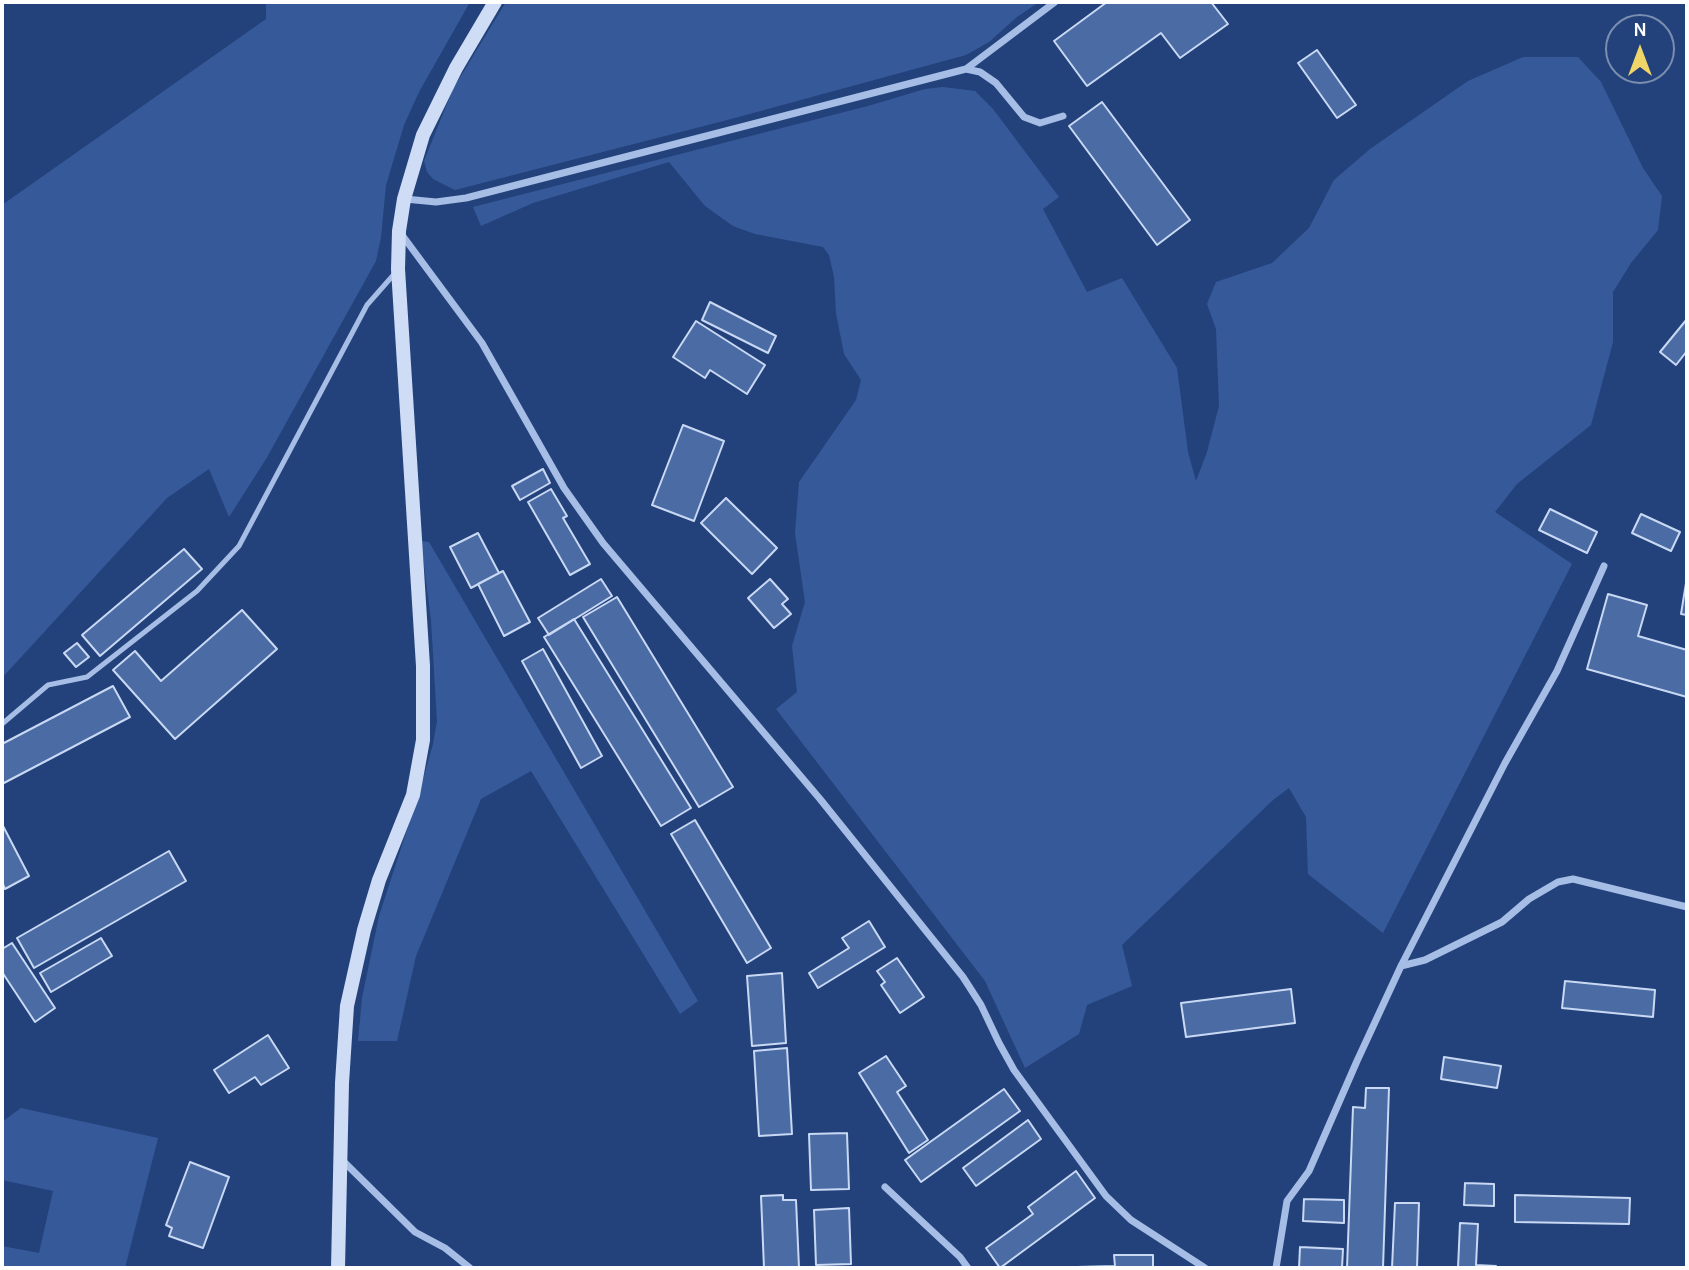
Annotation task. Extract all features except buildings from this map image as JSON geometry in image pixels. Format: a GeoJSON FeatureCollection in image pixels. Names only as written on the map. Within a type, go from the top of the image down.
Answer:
{"type":"FeatureCollection","features":[{"type":"Feature","properties":{"kind":"street"},"geometry":{"type":"LineString","coordinates":[[338,1268],[347,1006],[379,880],[413,795],[424,740],[423,666],[398,269],[399,231],[404,199],[423,135],[439,100],[495,2]]}},
{"type":"Feature","properties":{"kind":"street"},"geometry":{"type":"LineString","coordinates":[[404,199],[436,202],[466,198],[966,69],[1055,2]]}},
{"type":"Feature","properties":{"kind":"street"},"geometry":{"type":"LineString","coordinates":[[966,69],[980,72],[996,83],[1024,117],[1040,123],[1063,116]]}},
{"type":"Feature","properties":{"kind":"street"},"geometry":{"type":"LineString","coordinates":[[399,231],[482,343],[564,488],[603,543],[820,799],[963,977],[981,1005],[1014,1070],[1106,1196],[1131,1220],[1205,1268]]}},
{"type":"Feature","properties":{"kind":"street"},"geometry":{"type":"LineString","coordinates":[[1276,1268],[1287,1201],[1310,1171],[1401,965],[1505,763],[1557,671],[1604,566]]}},
{"type":"Feature","properties":{"kind":"street"},"geometry":{"type":"LineString","coordinates":[[1401,965],[1425,960],[1502,922],[1530,899],[1558,882],[1573,879],[1687,907]]}},
{"type":"Feature","properties":{"kind":"street"},"geometry":{"type":"LineString","coordinates":[[340,1158],[415,1232],[444,1248],[471,1268]]}},
{"type":"Feature","properties":{"kind":"street"},"geometry":{"type":"LineString","coordinates":[[886,1187],[960,1257],[968,1268]]}},
{"type":"Feature","properties":{"kind":"lane"},"geometry":{"type":"LineString","coordinates":[[2,724],[48,685],[86,677],[197,591],[239,546],[367,304],[398,269]]}},
{"type":"Feature","properties":{"kind":"shaded area"},"geometry":{"type":"Polygon","coordinates":[[[266,2],[470,2],[419,92],[404,125],[386,185],[376,261],[266,459],[229,517],[209,469],[167,498],[2,678],[2,205],[266,19],[266,2]]]}},
{"type":"Feature","properties":{"kind":"shaded area"},"geometry":{"type":"Polygon","coordinates":[[[506,2],[1039,2],[989,42],[966,55],[455,190],[433,179],[427,172],[424,161],[453,89],[506,2]]]}},
{"type":"Feature","properties":{"kind":"shaded area"},"geometry":{"type":"Polygon","coordinates":[[[1523,57],[1578,57],[1601,82],[1643,168],[1662,196],[1658,230],[1631,263],[1613,292],[1613,342],[1591,425],[1517,484],[1495,512],[1572,564],[1383,933],[1308,874],[1306,817],[1289,788],[1273,800],[1122,945],[1132,986],[1087,1005],[1079,1034],[1025,1068],[985,981],[776,709],[797,692],[792,646],[805,602],[795,533],[799,482],[856,400],[861,380],[844,354],[829,255],[823,247],[755,234],[733,226],[705,206],[669,162],[533,203],[481,226],[473,207],[925,89],[943,87],[975,91],[993,109],[1059,197],[1043,209],[1087,292],[1122,278],[1177,368],[1188,452],[1196,481],[1219,406],[1216,329],[1207,304],[1216,282],[1272,263],[1309,228],[1334,180],[1370,149],[1468,81],[1523,57]]]}},
{"type":"Feature","properties":{"kind":"shaded area"},"geometry":{"type":"Polygon","coordinates":[[[421,541],[429,542],[698,1001],[680,1014],[531,771],[481,799],[416,956],[397,1041],[358,1041],[362,998],[379,916],[420,790],[437,721],[431,620],[421,541]]]}},
{"type":"Feature","properties":{"kind":"shaded area"},"geometry":{"type":"Polygon","coordinates":[[[21,1108],[158,1138],[125,1268],[2,1268],[2,1246],[39,1253],[53,1191],[2,1180],[2,1122],[21,1108]]]}}]}
